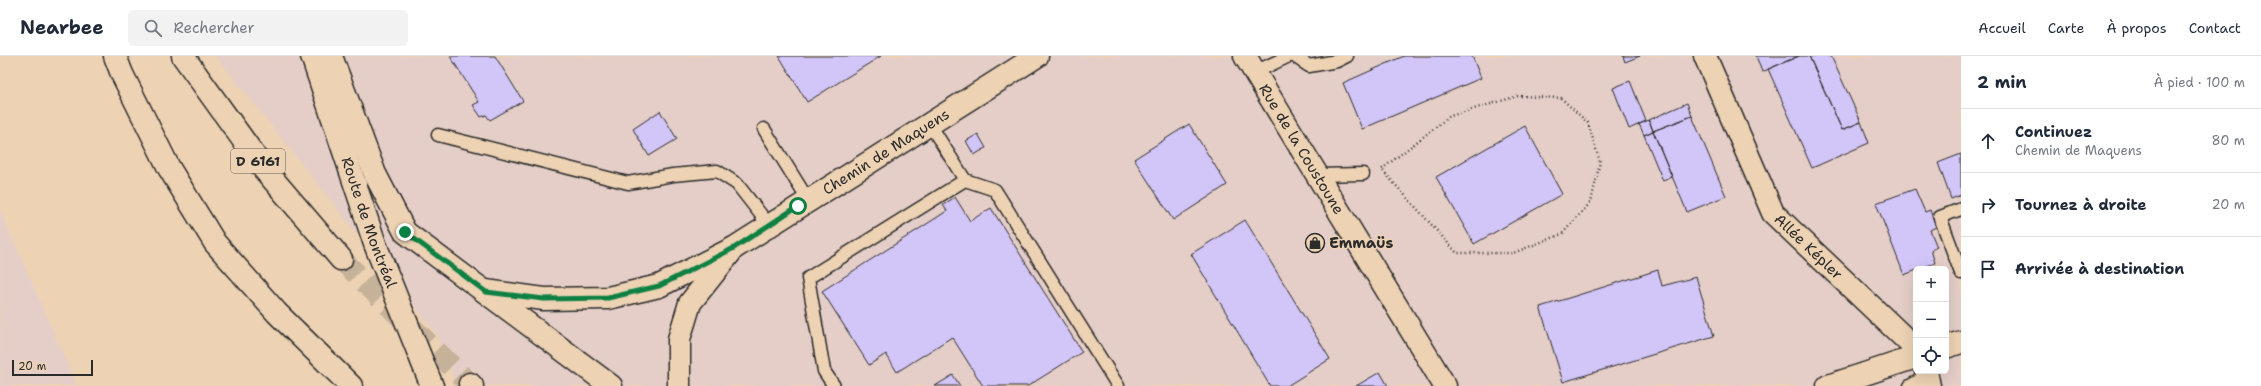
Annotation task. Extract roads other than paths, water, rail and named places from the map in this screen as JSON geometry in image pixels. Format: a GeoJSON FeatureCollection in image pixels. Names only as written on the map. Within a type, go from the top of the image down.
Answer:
{"type":"FeatureCollection","features":[{"type":"Feature","properties":{"kind":"street"},"geometry":{"type":"LineString","coordinates":[[115,56],[122,74],[169,168],[215,243],[277,313],[351,386]]}},
{"type":"Feature","properties":{"kind":"street","name":"D 6161"},"geometry":{"type":"LineString","coordinates":[[183,56],[264,169],[341,259]]}},
{"type":"Feature","properties":{"kind":"street","name":"Route de Montréal"},"geometry":{"type":"LineString","coordinates":[[312,56],[375,244],[432,386]]}},
{"type":"Feature","properties":{"kind":"street"},"geometry":{"type":"LineString","coordinates":[[331,56],[375,174],[405,232],[611,386]]}},
{"type":"Feature","properties":{"kind":"street","name":"Chemin de Maquens"},"geometry":{"type":"LineString","coordinates":[[486,292],[544,299],[608,298],[659,286],[734,248],[929,123],[1013,62],[1037,56]]}},
{"type":"Feature","properties":{"kind":"street","name":"Allée Képler"},"geometry":{"type":"LineString","coordinates":[[1705,56],[1773,213],[1913,346]]}},
{"type":"Feature","properties":{"kind":"street","name":"Rue de la Coustoune"},"geometry":{"type":"LineString","coordinates":[[1250,64],[1445,386]]}},
{"type":"Feature","properties":{"kind":"street","name":"Chemin de Maquens"},"geometry":{"type":"LineString","coordinates":[[679,386],[679,339],[690,303],[734,248]]}},
{"type":"Feature","properties":{"kind":"street"},"geometry":{"type":"LineString","coordinates":[[1949,346],[1961,342]]}},
{"type":"Feature","properties":{"kind":"street"},"geometry":{"type":"LineString","coordinates":[[1828,386],[1913,358]]}},
{"type":"Feature","properties":{"kind":"lane"},"geometry":{"type":"LineString","coordinates":[[1250,64],[1289,56]]}},
{"type":"Feature","properties":{"kind":"lane"},"geometry":{"type":"LineString","coordinates":[[1294,56],[1310,66],[1337,60],[1347,56]]}},
{"type":"Feature","properties":{"kind":"lane"},"geometry":{"type":"LineString","coordinates":[[929,123],[965,180],[994,190],[1118,386]]}},
{"type":"Feature","properties":{"kind":"lane"},"geometry":{"type":"LineString","coordinates":[[764,129],[808,200]]}},
{"type":"Feature","properties":{"kind":"lane"},"geometry":{"type":"LineString","coordinates":[[438,135],[628,183],[674,175],[716,171],[737,184],[769,225]]}},
{"type":"Feature","properties":{"kind":"lane"},"geometry":{"type":"LineString","coordinates":[[1317,175],[1363,174]]}},
{"type":"Feature","properties":{"kind":"lane"},"geometry":{"type":"LineString","coordinates":[[834,386],[824,371],[808,278],[965,180]]}},
{"type":"Feature","properties":{"kind":"lane"},"geometry":{"type":"LineString","coordinates":[[1961,209],[1940,217],[1961,273]]}},
{"type":"Feature","properties":{"kind":"tunnel"},"geometry":{"type":"LineString","coordinates":[[341,259],[470,384]]}},
{"type":"Feature","properties":{"kind":"place","name":"Emmaüs"},"geometry":{"type":"Point","coordinates":[1315,243]}}]}
